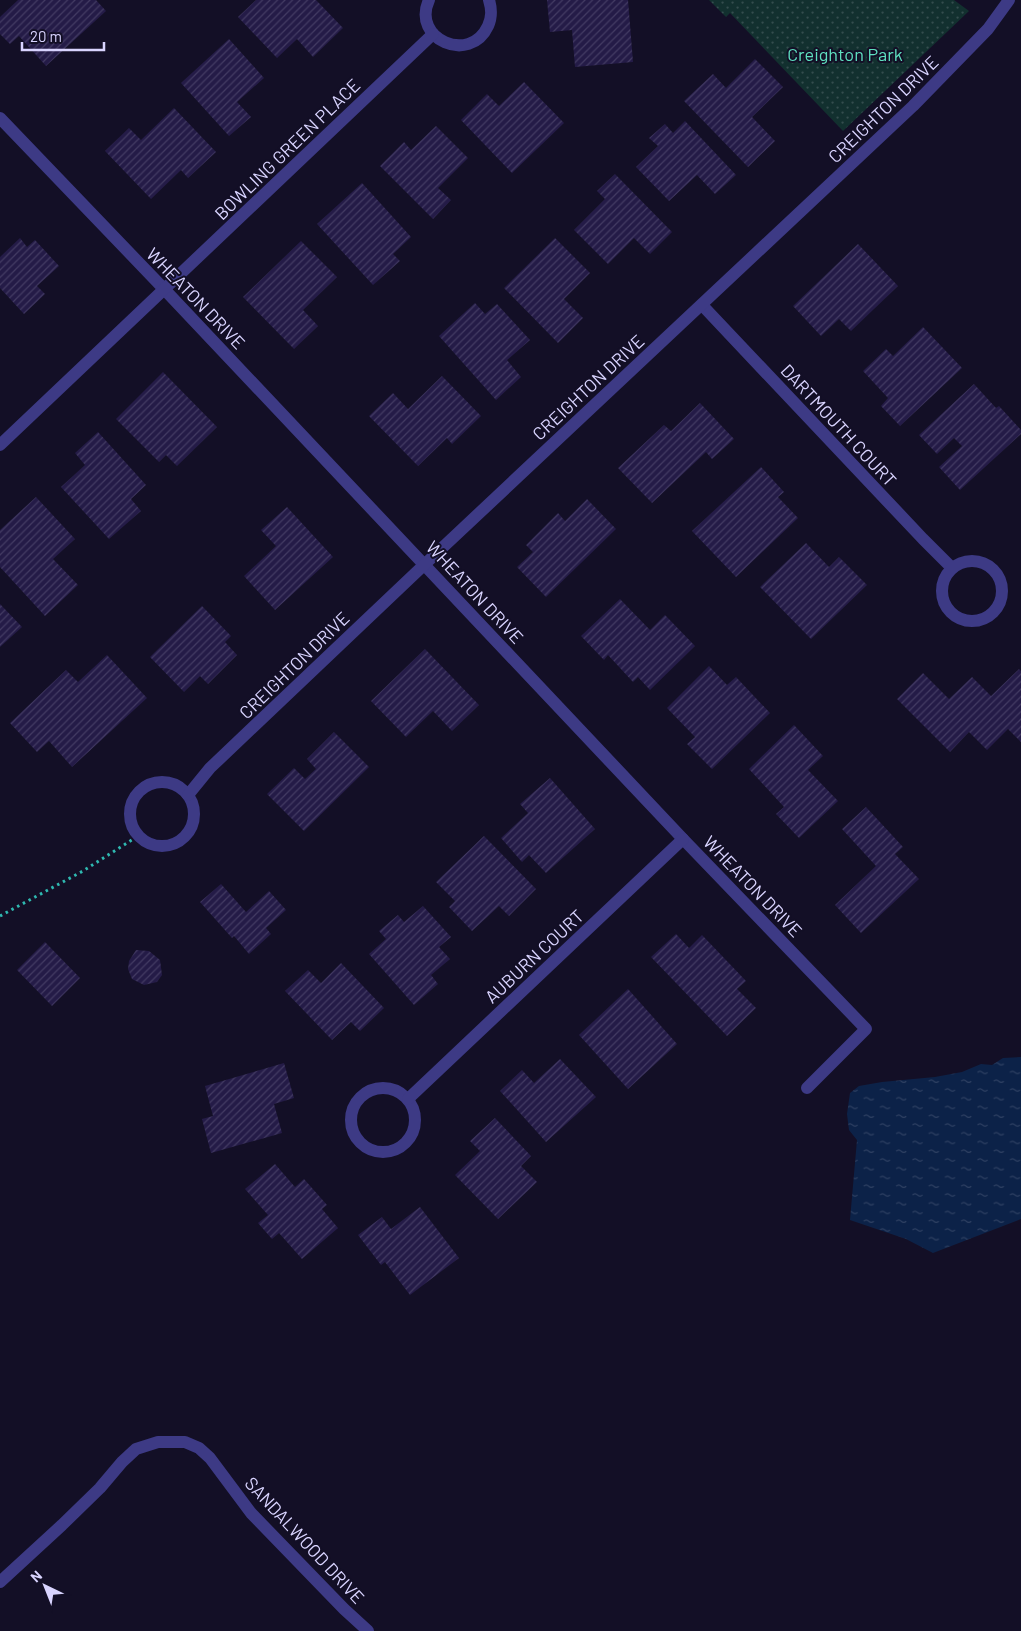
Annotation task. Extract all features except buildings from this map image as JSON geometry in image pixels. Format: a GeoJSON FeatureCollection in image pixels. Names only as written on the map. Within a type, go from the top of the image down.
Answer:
{"type":"FeatureCollection","features":[{"type":"Feature","properties":{"kind":"street"},"geometry":{"type":"LineString","coordinates":[[429,0],[426,8],[426,21],[438,40],[453,46],[464,46],[484,34],[491,19],[489,0]]}},
{"type":"Feature","properties":{"kind":"street","name":"CREIGHTON DRIVE"},"geometry":{"type":"LineString","coordinates":[[188,796],[210,768],[926,93],[988,29],[1009,0]]}},
{"type":"Feature","properties":{"kind":"street","name":"BOWLING GREEN PLACE"},"geometry":{"type":"LineString","coordinates":[[0,445],[433,34]]}},
{"type":"Feature","properties":{"kind":"street","name":"WHEATON DRIVE"},"geometry":{"type":"LineString","coordinates":[[0,118],[425,564],[683,839],[866,1029],[807,1088]]}},
{"type":"Feature","properties":{"kind":"street","name":"DARTMOUTH COURT"},"geometry":{"type":"LineString","coordinates":[[702,304],[952,568]]}},
{"type":"Feature","properties":{"kind":"street"},"geometry":{"type":"LineString","coordinates":[[964,561],[978,561],[990,566],[998,575],[1002,585],[1002,595],[998,608],[991,615],[972,621],[959,618],[948,609],[942,598],[942,588],[944,578],[952,568],[964,561]]}},
{"type":"Feature","properties":{"kind":"street"},"geometry":{"type":"LineString","coordinates":[[159,783],[172,784],[180,788],[188,796],[194,808],[193,824],[186,836],[175,844],[159,846],[145,841],[138,836],[132,826],[130,814],[132,803],[146,786],[159,783]]}},
{"type":"Feature","properties":{"kind":"street","name":"AUBURN COURT"},"geometry":{"type":"LineString","coordinates":[[408,1099],[683,839]]}},
{"type":"Feature","properties":{"kind":"street"},"geometry":{"type":"LineString","coordinates":[[383,1088],[398,1090],[408,1099],[414,1110],[416,1124],[409,1139],[400,1148],[386,1152],[375,1152],[362,1145],[353,1132],[350,1121],[352,1111],[358,1099],[371,1089],[383,1088]]}},
{"type":"Feature","properties":{"kind":"street","name":"SANDALWOOD DRIVE"},"geometry":{"type":"LineString","coordinates":[[0,1582],[100,1488],[136,1449],[146,1445],[170,1441],[184,1442],[199,1448],[210,1458],[251,1513],[368,1631]]}},
{"type":"Feature","properties":{"kind":"path"},"geometry":{"type":"LineString","coordinates":[[0,916],[83,871],[138,836]]}},
{"type":"Feature","properties":{"kind":"green space","name":"Creighton Park"},"geometry":{"type":"Polygon","coordinates":[[[709,0],[954,0],[969,11],[843,131],[730,13],[726,17],[709,0]]]}},
{"type":"Feature","properties":{"kind":"water"},"geometry":{"type":"Polygon","coordinates":[[[1021,1057],[1021,1219],[933,1253],[906,1239],[850,1220],[857,1140],[849,1130],[847,1114],[850,1093],[859,1086],[935,1077],[962,1072],[981,1064],[992,1065],[1003,1058],[1021,1057]]]}}]}
